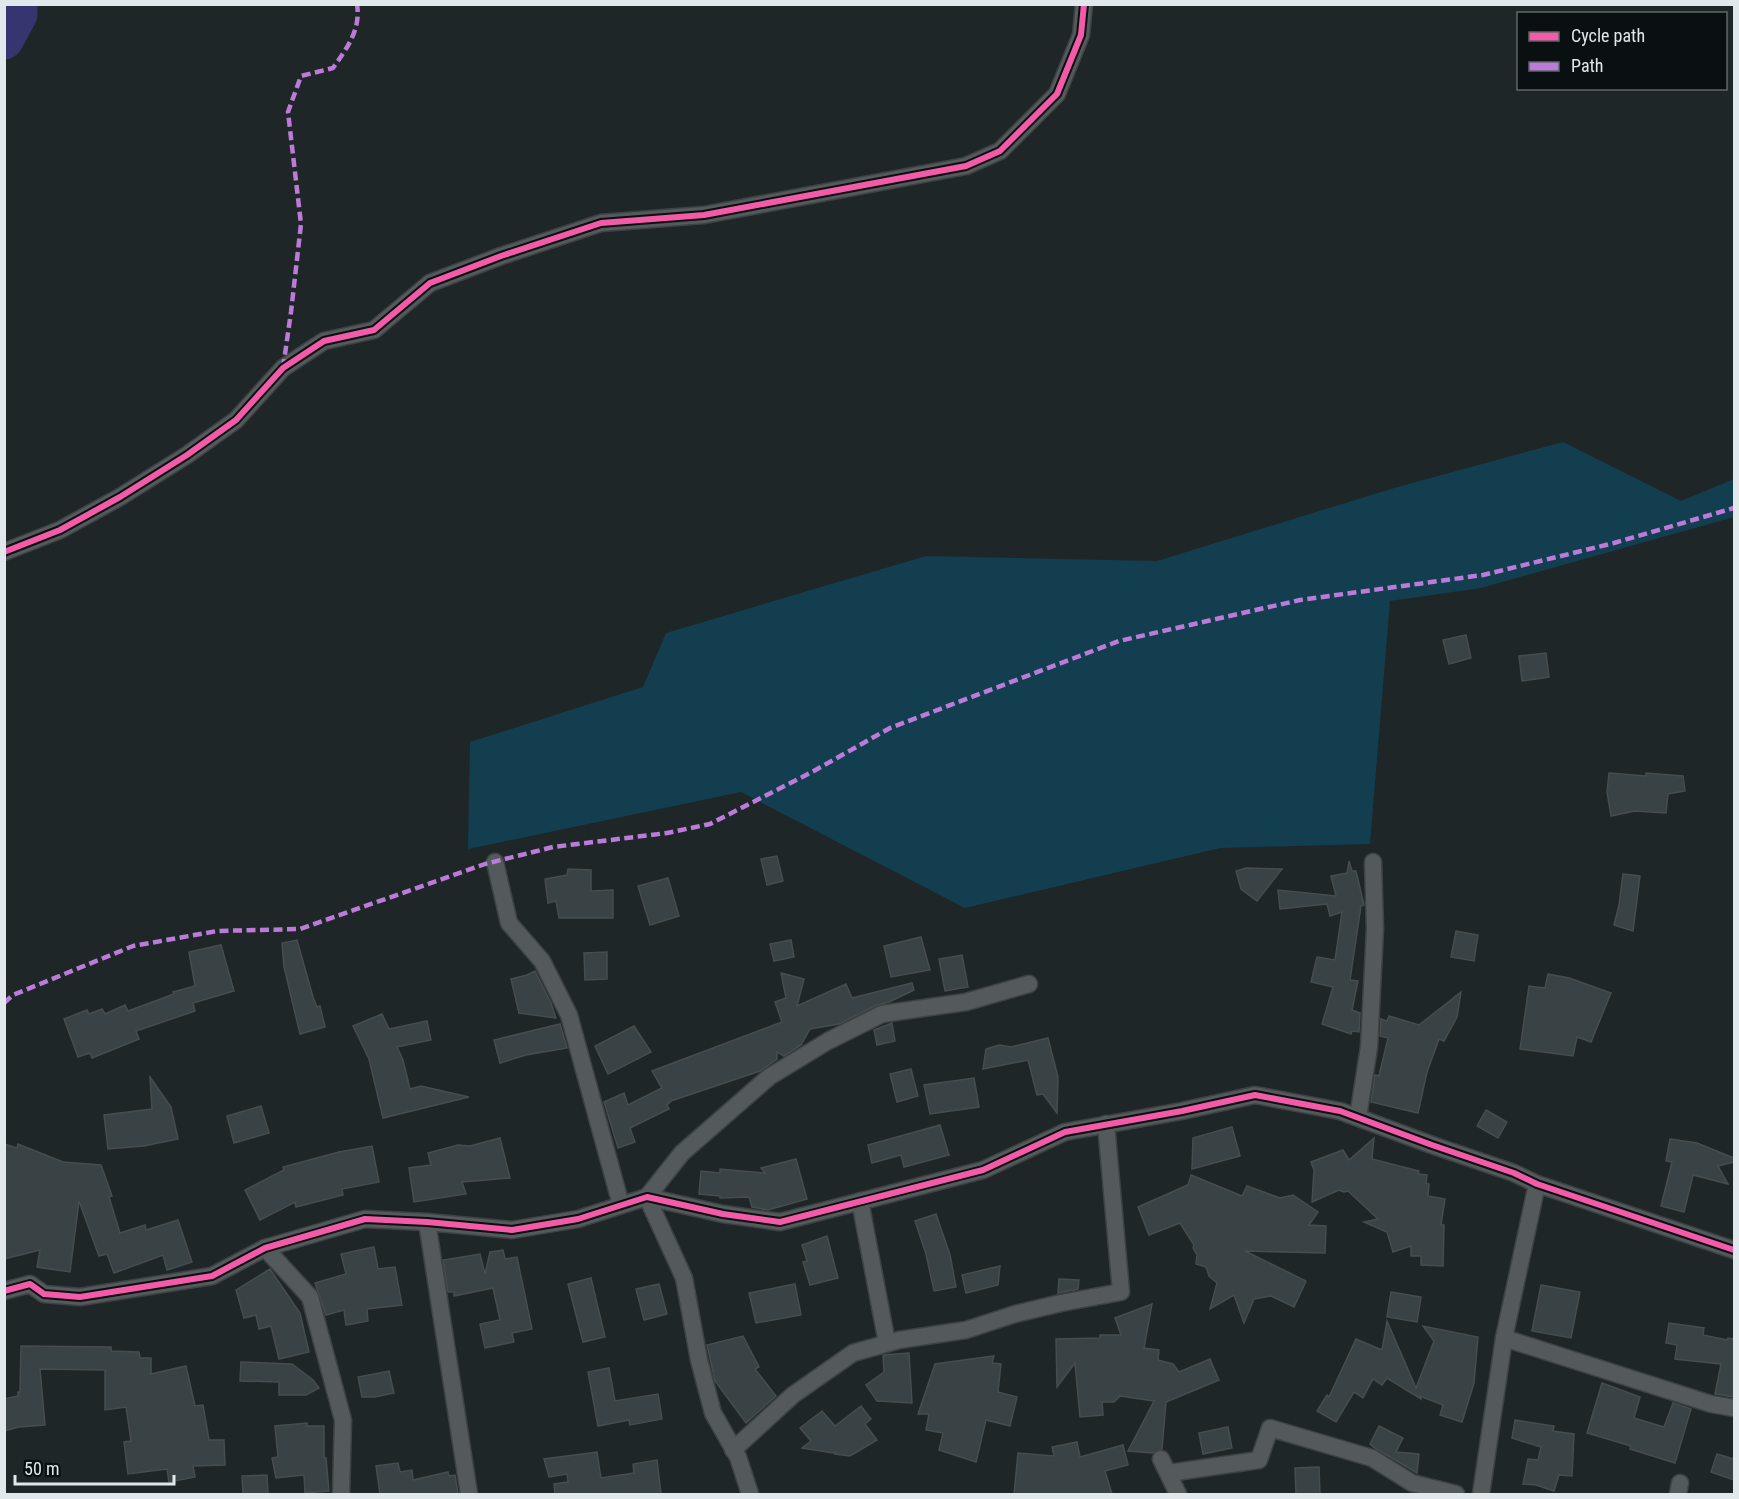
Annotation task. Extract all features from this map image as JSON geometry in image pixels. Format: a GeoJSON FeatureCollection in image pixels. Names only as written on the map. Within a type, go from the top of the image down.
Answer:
{"type":"FeatureCollection","features":[{"type":"Feature","properties":{"kind":"street"},"geometry":{"type":"LineString","coordinates":[[4,552],[60,530],[130,491],[236,420],[283,368],[324,341],[374,330],[430,283],[501,256],[602,223],[704,215],[966,166],[1000,151],[1057,94],[1081,35],[1084,4]]}},
{"type":"Feature","properties":{"kind":"street"},"geometry":{"type":"LineString","coordinates":[[495,862],[509,923],[542,961],[569,1015],[621,1205]]}},
{"type":"Feature","properties":{"kind":"street"},"geometry":{"type":"LineString","coordinates":[[1358,1117],[1369,1047],[1375,929],[1373,862]]}},
{"type":"Feature","properties":{"kind":"street"},"geometry":{"type":"LineString","coordinates":[[647,1197],[682,1153],[760,1084],[828,1041],[882,1014],[966,1002],[1029,984]]}},
{"type":"Feature","properties":{"kind":"street"},"geometry":{"type":"LineString","coordinates":[[4,1291],[30,1284],[44,1294],[80,1297],[212,1276],[266,1248],[365,1219],[512,1230],[578,1219],[647,1197],[723,1214],[780,1222],[982,1170],[1065,1132],[1255,1095],[1340,1111],[1514,1173],[1537,1184],[1734,1250]]}},
{"type":"Feature","properties":{"kind":"street"},"geometry":{"type":"LineString","coordinates":[[734,1450],[793,1395],[853,1353],[887,1344],[966,1330],[1014,1314],[1121,1292],[1106,1124]]}},
{"type":"Feature","properties":{"kind":"street"},"geometry":{"type":"LineString","coordinates":[[1481,1494],[1504,1338],[1537,1184]]}},
{"type":"Feature","properties":{"kind":"street"},"geometry":{"type":"LineString","coordinates":[[647,1197],[684,1278],[699,1360],[713,1413],[734,1450],[750,1494]]}},
{"type":"Feature","properties":{"kind":"street"},"geometry":{"type":"LineString","coordinates":[[860,1202],[887,1344]]}},
{"type":"Feature","properties":{"kind":"street"},"geometry":{"type":"LineString","coordinates":[[427,1222],[469,1494]]}},
{"type":"Feature","properties":{"kind":"street"},"geometry":{"type":"LineString","coordinates":[[266,1248],[310,1297],[343,1420],[341,1494]]}},
{"type":"Feature","properties":{"kind":"street"},"geometry":{"type":"LineString","coordinates":[[1504,1338],[1711,1404],[1734,1408]]}},
{"type":"Feature","properties":{"kind":"street"},"geometry":{"type":"LineString","coordinates":[[1178,1494],[1165,1466],[1259,1461],[1270,1428],[1372,1458],[1412,1483],[1456,1494]]}},
{"type":"Feature","properties":{"kind":"shaded area"},"geometry":{"type":"Polygon","coordinates":[[[1563,442],[1681,501],[1734,479],[1734,517],[1481,588],[1390,601],[1370,844],[1220,848],[965,908],[741,792],[468,849],[470,742],[643,687],[666,633],[926,556],[1157,561],[1394,488],[1563,442]]]}},
{"type":"Feature","properties":{"kind":"building"},"geometry":{"type":"Polygon","coordinates":[[[1466,635],[1471,658],[1449,664],[1443,640],[1466,635]]]}},
{"type":"Feature","properties":{"kind":"building"},"geometry":{"type":"Polygon","coordinates":[[[1546,653],[1549,677],[1522,681],[1519,656],[1546,653]]]}},
{"type":"Feature","properties":{"kind":"building"},"geometry":{"type":"Polygon","coordinates":[[[1609,773],[1683,776],[1685,791],[1668,794],[1666,813],[1635,811],[1611,816],[1607,792],[1609,773]]]}},
{"type":"Feature","properties":{"kind":"building"},"geometry":{"type":"Polygon","coordinates":[[[777,856],[783,881],[767,885],[761,859],[777,856]]]}},
{"type":"Feature","properties":{"kind":"building"},"geometry":{"type":"Polygon","coordinates":[[[1349,861],[1352,871],[1356,871],[1364,905],[1361,906],[1350,980],[1358,981],[1352,1010],[1360,1013],[1359,1032],[1352,1031],[1351,1034],[1322,1024],[1333,987],[1311,982],[1317,957],[1335,960],[1342,912],[1330,916],[1327,904],[1280,909],[1278,890],[1336,896],[1331,876],[1347,873],[1349,861]]]}},
{"type":"Feature","properties":{"kind":"building"},"geometry":{"type":"Polygon","coordinates":[[[1246,868],[1282,869],[1257,901],[1241,889],[1236,871],[1246,868]]]}},
{"type":"Feature","properties":{"kind":"building"},"geometry":{"type":"Polygon","coordinates":[[[568,869],[591,870],[591,891],[613,890],[613,918],[559,918],[556,901],[548,903],[545,879],[567,875],[568,869]]]}},
{"type":"Feature","properties":{"kind":"building"},"geometry":{"type":"Polygon","coordinates":[[[1623,874],[1640,876],[1633,931],[1614,925],[1623,874]]]}},
{"type":"Feature","properties":{"kind":"building"},"geometry":{"type":"Polygon","coordinates":[[[668,878],[679,916],[650,925],[638,886],[668,878]]]}},
{"type":"Feature","properties":{"kind":"building"},"geometry":{"type":"Polygon","coordinates":[[[1456,931],[1478,935],[1474,961],[1451,957],[1456,931]]]}},
{"type":"Feature","properties":{"kind":"building"},"geometry":{"type":"Polygon","coordinates":[[[921,937],[930,970],[891,977],[884,946],[921,937]]]}},
{"type":"Feature","properties":{"kind":"building"},"geometry":{"type":"Polygon","coordinates":[[[297,940],[313,997],[317,1007],[320,1006],[325,1027],[300,1034],[284,967],[282,943],[297,940]]]}},
{"type":"Feature","properties":{"kind":"building"},"geometry":{"type":"Polygon","coordinates":[[[791,940],[794,957],[774,961],[770,944],[791,940]]]}},
{"type":"Feature","properties":{"kind":"building"},"geometry":{"type":"Polygon","coordinates":[[[221,945],[234,991],[193,1003],[195,1011],[136,1031],[139,1039],[92,1058],[90,1053],[78,1057],[64,1019],[87,1010],[89,1014],[102,1009],[105,1014],[125,1005],[128,1011],[174,994],[173,992],[195,986],[189,952],[221,945]]]}},
{"type":"Feature","properties":{"kind":"building"},"geometry":{"type":"Polygon","coordinates":[[[607,952],[607,979],[585,980],[584,953],[607,952]]]}},
{"type":"Feature","properties":{"kind":"building"},"geometry":{"type":"Polygon","coordinates":[[[962,955],[968,987],[945,991],[939,959],[962,955]]]}},
{"type":"Feature","properties":{"kind":"building"},"geometry":{"type":"Polygon","coordinates":[[[535,971],[556,1018],[519,1013],[511,979],[535,971]]]}},
{"type":"Feature","properties":{"kind":"building"},"geometry":{"type":"Polygon","coordinates":[[[781,973],[804,979],[797,1006],[846,984],[852,998],[912,983],[914,990],[839,1024],[810,1029],[801,1045],[784,1056],[777,1052],[777,1059],[760,1071],[671,1101],[667,1105],[669,1109],[630,1128],[635,1142],[618,1148],[604,1102],[624,1093],[628,1105],[662,1088],[652,1071],[782,1022],[775,1002],[786,998],[781,973]]]}},
{"type":"Feature","properties":{"kind":"building"},"geometry":{"type":"Polygon","coordinates":[[[1548,974],[1569,978],[1611,993],[1591,1042],[1577,1037],[1573,1056],[1520,1049],[1529,986],[1545,988],[1548,974]]]}},
{"type":"Feature","properties":{"kind":"building"},"geometry":{"type":"Polygon","coordinates":[[[1461,992],[1457,1017],[1444,1041],[1439,1039],[1427,1072],[1418,1113],[1371,1102],[1375,1075],[1379,1076],[1388,1038],[1380,1036],[1381,1019],[1387,1021],[1389,1016],[1419,1025],[1461,992]]]}},
{"type":"Feature","properties":{"kind":"building"},"geometry":{"type":"Polygon","coordinates":[[[382,1014],[389,1029],[427,1021],[431,1040],[397,1047],[403,1060],[410,1089],[421,1086],[469,1097],[383,1118],[369,1059],[353,1026],[382,1014]]]}},
{"type":"Feature","properties":{"kind":"building"},"geometry":{"type":"Polygon","coordinates":[[[892,1023],[895,1041],[877,1045],[874,1030],[892,1023]]]}},
{"type":"Feature","properties":{"kind":"building"},"geometry":{"type":"Polygon","coordinates":[[[560,1024],[567,1048],[526,1055],[500,1063],[494,1040],[560,1024]]]}},
{"type":"Feature","properties":{"kind":"building"},"geometry":{"type":"Polygon","coordinates":[[[634,1026],[651,1052],[608,1074],[595,1046],[634,1026]]]}},
{"type":"Feature","properties":{"kind":"building"},"geometry":{"type":"Polygon","coordinates":[[[1048,1038],[1058,1077],[1057,1113],[1043,1094],[1037,1095],[1028,1060],[983,1069],[986,1049],[999,1045],[1011,1047],[1048,1038]]]}},
{"type":"Feature","properties":{"kind":"building"},"geometry":{"type":"Polygon","coordinates":[[[911,1069],[918,1096],[897,1102],[890,1074],[911,1069]]]}},
{"type":"Feature","properties":{"kind":"building"},"geometry":{"type":"Polygon","coordinates":[[[150,1077],[171,1107],[178,1139],[144,1146],[108,1149],[104,1115],[152,1109],[150,1077]]]}},
{"type":"Feature","properties":{"kind":"building"},"geometry":{"type":"Polygon","coordinates":[[[974,1078],[979,1107],[930,1114],[924,1085],[974,1078]]]}},
{"type":"Feature","properties":{"kind":"building"},"geometry":{"type":"Polygon","coordinates":[[[261,1106],[269,1133],[234,1143],[227,1116],[261,1106]]]}},
{"type":"Feature","properties":{"kind":"building"},"geometry":{"type":"Polygon","coordinates":[[[1486,1110],[1507,1122],[1498,1138],[1477,1126],[1486,1110]]]}},
{"type":"Feature","properties":{"kind":"building"},"geometry":{"type":"Polygon","coordinates":[[[940,1125],[949,1155],[904,1167],[901,1155],[872,1163],[868,1145],[940,1125]]]}},
{"type":"Feature","properties":{"kind":"building"},"geometry":{"type":"Polygon","coordinates":[[[1232,1127],[1240,1156],[1192,1169],[1193,1138],[1232,1127]]]}},
{"type":"Feature","properties":{"kind":"building"},"geometry":{"type":"Polygon","coordinates":[[[500,1138],[510,1178],[462,1182],[466,1194],[414,1202],[409,1168],[431,1165],[428,1153],[500,1138]]]}},
{"type":"Feature","properties":{"kind":"building"},"geometry":{"type":"Polygon","coordinates":[[[1374,1138],[1372,1159],[1427,1175],[1428,1196],[1445,1199],[1441,1225],[1444,1225],[1443,1266],[1421,1265],[1421,1256],[1411,1256],[1411,1246],[1393,1252],[1387,1232],[1364,1222],[1378,1219],[1348,1191],[1339,1190],[1312,1202],[1314,1170],[1311,1162],[1343,1150],[1349,1160],[1374,1138]]]}},
{"type":"Feature","properties":{"kind":"building"},"geometry":{"type":"Polygon","coordinates":[[[1670,1139],[1697,1143],[1734,1158],[1734,1162],[1718,1166],[1728,1184],[1693,1175],[1684,1212],[1661,1206],[1672,1162],[1666,1161],[1670,1139]]]}},
{"type":"Feature","properties":{"kind":"building"},"geometry":{"type":"Polygon","coordinates":[[[4,1144],[17,1148],[18,1144],[63,1162],[101,1165],[112,1196],[109,1197],[120,1233],[145,1225],[146,1230],[178,1220],[192,1262],[167,1270],[163,1255],[114,1273],[107,1254],[99,1256],[79,1201],[70,1272],[37,1267],[40,1250],[4,1259],[4,1144]]]}},
{"type":"Feature","properties":{"kind":"building"},"geometry":{"type":"Polygon","coordinates":[[[372,1146],[379,1182],[342,1189],[343,1195],[296,1207],[295,1202],[260,1220],[245,1190],[284,1170],[283,1167],[372,1146]]]}},
{"type":"Feature","properties":{"kind":"building"},"geometry":{"type":"Polygon","coordinates":[[[796,1159],[807,1199],[768,1210],[752,1207],[749,1197],[720,1198],[720,1196],[699,1194],[701,1171],[720,1173],[720,1169],[765,1173],[761,1168],[796,1159]]]}},
{"type":"Feature","properties":{"kind":"building"},"geometry":{"type":"Polygon","coordinates":[[[1191,1175],[1242,1196],[1247,1186],[1280,1198],[1293,1195],[1318,1212],[1309,1225],[1326,1226],[1325,1253],[1245,1251],[1306,1281],[1294,1307],[1271,1296],[1254,1299],[1244,1323],[1234,1295],[1210,1309],[1217,1283],[1209,1276],[1206,1267],[1196,1264],[1197,1255],[1193,1248],[1194,1245],[1180,1223],[1149,1235],[1138,1207],[1188,1185],[1191,1175]]]}},
{"type":"Feature","properties":{"kind":"building"},"geometry":{"type":"Polygon","coordinates":[[[936,1214],[950,1255],[956,1287],[934,1291],[926,1254],[915,1221],[936,1214]]]}},
{"type":"Feature","properties":{"kind":"building"},"geometry":{"type":"Polygon","coordinates":[[[827,1236],[838,1278],[810,1285],[803,1262],[807,1261],[802,1245],[827,1236]]]}},
{"type":"Feature","properties":{"kind":"building"},"geometry":{"type":"Polygon","coordinates":[[[374,1247],[378,1269],[395,1267],[402,1305],[367,1309],[368,1321],[346,1325],[344,1310],[326,1315],[315,1283],[346,1274],[341,1254],[374,1247]]]}},
{"type":"Feature","properties":{"kind":"building"},"geometry":{"type":"Polygon","coordinates":[[[503,1250],[505,1259],[517,1257],[532,1329],[512,1333],[514,1342],[485,1348],[480,1324],[500,1320],[493,1288],[454,1296],[454,1292],[448,1292],[443,1260],[480,1254],[485,1274],[490,1252],[503,1250]]]}},
{"type":"Feature","properties":{"kind":"building"},"geometry":{"type":"Polygon","coordinates":[[[1000,1266],[998,1285],[966,1293],[962,1275],[1000,1266]]]}},
{"type":"Feature","properties":{"kind":"building"},"geometry":{"type":"Polygon","coordinates":[[[270,1269],[300,1313],[309,1352],[279,1359],[271,1326],[259,1329],[256,1315],[244,1318],[236,1290],[270,1269]]]}},
{"type":"Feature","properties":{"kind":"building"},"geometry":{"type":"Polygon","coordinates":[[[591,1278],[605,1337],[583,1342],[568,1284],[591,1278]]]}},
{"type":"Feature","properties":{"kind":"building"},"geometry":{"type":"Polygon","coordinates":[[[1059,1279],[1079,1280],[1078,1289],[1058,1293],[1059,1279]]]}},
{"type":"Feature","properties":{"kind":"building"},"geometry":{"type":"Polygon","coordinates":[[[659,1284],[667,1314],[644,1320],[636,1289],[659,1284]]]}},
{"type":"Feature","properties":{"kind":"building"},"geometry":{"type":"Polygon","coordinates":[[[795,1284],[801,1315],[756,1323],[749,1293],[795,1284]]]}},
{"type":"Feature","properties":{"kind":"building"},"geometry":{"type":"Polygon","coordinates":[[[1541,1285],[1580,1292],[1571,1338],[1532,1331],[1541,1285]]]}},
{"type":"Feature","properties":{"kind":"building"},"geometry":{"type":"Polygon","coordinates":[[[1391,1292],[1421,1297],[1417,1322],[1387,1317],[1391,1292]]]}},
{"type":"Feature","properties":{"kind":"building"},"geometry":{"type":"Polygon","coordinates":[[[1152,1304],[1144,1348],[1159,1350],[1158,1360],[1173,1364],[1179,1372],[1210,1359],[1219,1380],[1166,1402],[1162,1449],[1153,1453],[1128,1451],[1154,1401],[1120,1396],[1114,1402],[1102,1402],[1103,1415],[1080,1417],[1075,1363],[1057,1387],[1056,1339],[1121,1335],[1115,1318],[1152,1304]]]}},
{"type":"Feature","properties":{"kind":"building"},"geometry":{"type":"Polygon","coordinates":[[[1387,1321],[1416,1388],[1434,1341],[1423,1326],[1478,1337],[1474,1383],[1462,1422],[1440,1415],[1443,1405],[1420,1396],[1421,1399],[1387,1378],[1382,1385],[1373,1379],[1363,1398],[1354,1392],[1336,1422],[1317,1411],[1327,1395],[1329,1397],[1356,1339],[1382,1350],[1387,1321]]]}},
{"type":"Feature","properties":{"kind":"building"},"geometry":{"type":"Polygon","coordinates":[[[1669,1323],[1704,1328],[1703,1335],[1727,1340],[1728,1338],[1734,1339],[1734,1397],[1715,1394],[1721,1364],[1675,1359],[1677,1345],[1666,1343],[1669,1323]]]}},
{"type":"Feature","properties":{"kind":"building"},"geometry":{"type":"Polygon","coordinates":[[[743,1336],[759,1367],[755,1369],[776,1396],[746,1423],[715,1381],[707,1345],[743,1336]]]}},
{"type":"Feature","properties":{"kind":"building"},"geometry":{"type":"Polygon","coordinates":[[[21,1346],[111,1347],[111,1351],[139,1352],[140,1358],[151,1358],[151,1374],[186,1366],[195,1406],[203,1405],[209,1440],[224,1440],[225,1465],[193,1466],[195,1477],[169,1482],[167,1469],[128,1474],[124,1442],[131,1441],[126,1407],[105,1410],[105,1370],[40,1369],[45,1425],[4,1431],[4,1399],[18,1396],[20,1392],[21,1346]]]}},
{"type":"Feature","properties":{"kind":"building"},"geometry":{"type":"Polygon","coordinates":[[[909,1353],[912,1403],[877,1401],[866,1385],[884,1372],[883,1355],[909,1353]]]}},
{"type":"Feature","properties":{"kind":"building"},"geometry":{"type":"Polygon","coordinates":[[[994,1356],[992,1363],[1001,1364],[998,1392],[1017,1397],[1010,1426],[986,1420],[976,1462],[939,1450],[943,1433],[926,1430],[929,1414],[918,1414],[935,1364],[994,1356]]]}},
{"type":"Feature","properties":{"kind":"building"},"geometry":{"type":"Polygon","coordinates":[[[241,1362],[292,1364],[313,1380],[319,1388],[306,1395],[279,1395],[279,1382],[240,1381],[241,1362]]]}},
{"type":"Feature","properties":{"kind":"building"},"geometry":{"type":"Polygon","coordinates":[[[609,1368],[615,1401],[658,1394],[662,1419],[630,1425],[629,1420],[598,1426],[588,1372],[609,1368]]]}},
{"type":"Feature","properties":{"kind":"building"},"geometry":{"type":"Polygon","coordinates":[[[389,1371],[394,1393],[362,1397],[358,1377],[389,1371]]]}},
{"type":"Feature","properties":{"kind":"building"},"geometry":{"type":"Polygon","coordinates":[[[1602,1383],[1640,1397],[1634,1418],[1664,1427],[1673,1403],[1691,1409],[1675,1463],[1630,1449],[1631,1446],[1587,1433],[1602,1383]]]}},
{"type":"Feature","properties":{"kind":"building"},"geometry":{"type":"Polygon","coordinates":[[[861,1406],[871,1419],[865,1424],[877,1440],[850,1456],[802,1448],[811,1441],[800,1428],[822,1411],[835,1426],[861,1406]]]}},
{"type":"Feature","properties":{"kind":"building"},"geometry":{"type":"Polygon","coordinates":[[[1515,1420],[1554,1426],[1553,1431],[1574,1434],[1572,1476],[1559,1475],[1554,1491],[1536,1485],[1523,1484],[1528,1459],[1538,1460],[1541,1447],[1512,1438],[1515,1420]]]}},
{"type":"Feature","properties":{"kind":"building"},"geometry":{"type":"Polygon","coordinates":[[[307,1423],[307,1426],[324,1426],[324,1458],[326,1458],[329,1491],[305,1493],[304,1475],[276,1478],[272,1458],[278,1457],[275,1426],[307,1423]]]}},
{"type":"Feature","properties":{"kind":"building"},"geometry":{"type":"Polygon","coordinates":[[[1379,1426],[1403,1438],[1396,1452],[1419,1454],[1417,1473],[1370,1444],[1379,1426]]]}},
{"type":"Feature","properties":{"kind":"building"},"geometry":{"type":"Polygon","coordinates":[[[1228,1427],[1232,1448],[1203,1454],[1199,1433],[1228,1427]]]}},
{"type":"Feature","properties":{"kind":"building"},"geometry":{"type":"Polygon","coordinates":[[[1077,1442],[1080,1457],[1123,1445],[1128,1465],[1105,1471],[1112,1494],[1014,1494],[1018,1453],[1054,1456],[1052,1447],[1077,1442]]]}},
{"type":"Feature","properties":{"kind":"building"},"geometry":{"type":"Polygon","coordinates":[[[597,1452],[601,1478],[634,1473],[633,1464],[657,1460],[661,1494],[555,1494],[554,1484],[568,1482],[567,1474],[549,1477],[544,1459],[597,1452]]]}},
{"type":"Feature","properties":{"kind":"building"},"geometry":{"type":"Polygon","coordinates":[[[1717,1454],[1734,1459],[1734,1480],[1711,1472],[1717,1454]]]}},
{"type":"Feature","properties":{"kind":"building"},"geometry":{"type":"Polygon","coordinates":[[[398,1463],[400,1472],[412,1470],[413,1480],[448,1472],[449,1476],[455,1475],[458,1494],[380,1494],[376,1466],[398,1463]]]}},
{"type":"Feature","properties":{"kind":"building"},"geometry":{"type":"Polygon","coordinates":[[[1319,1467],[1320,1494],[1296,1494],[1295,1468],[1319,1467]]]}},
{"type":"Feature","properties":{"kind":"building"},"geometry":{"type":"Polygon","coordinates":[[[267,1475],[268,1494],[243,1494],[242,1476],[267,1475]]]}},
{"type":"Feature","properties":{"kind":"waterway"},"geometry":{"type":"LineString","coordinates":[[4,40],[18,14],[18,4]]}},
{"type":"Feature","properties":{"kind":"marked path"},"geometry":{"type":"LineString","coordinates":[[283,368],[301,224],[288,112],[301,76],[333,68],[343,53],[355,30],[357,4]]}},
{"type":"Feature","properties":{"kind":"marked path"},"geometry":{"type":"LineString","coordinates":[[4,1003],[13,995],[133,946],[217,931],[300,929],[485,864],[553,847],[667,833],[710,824],[812,772],[890,728],[1119,641],[1300,600],[1483,575],[1614,543],[1734,508]]}},
{"type":"Feature","properties":{"kind":"cycle path"},"geometry":{"type":"LineString","coordinates":[[4,552],[60,530],[120,497],[187,455],[236,420],[283,368],[324,341],[374,330],[430,283],[501,256],[601,223],[704,215],[966,166],[1000,151],[1057,94],[1081,35],[1084,4]]}},
{"type":"Feature","properties":{"kind":"cycle path"},"geometry":{"type":"LineString","coordinates":[[4,1291],[30,1284],[44,1294],[80,1297],[212,1276],[265,1248],[365,1219],[512,1230],[578,1219],[647,1197],[723,1214],[780,1222],[983,1170],[1065,1132],[1255,1095],[1340,1111],[1514,1173],[1537,1184],[1734,1250]]}}]}
